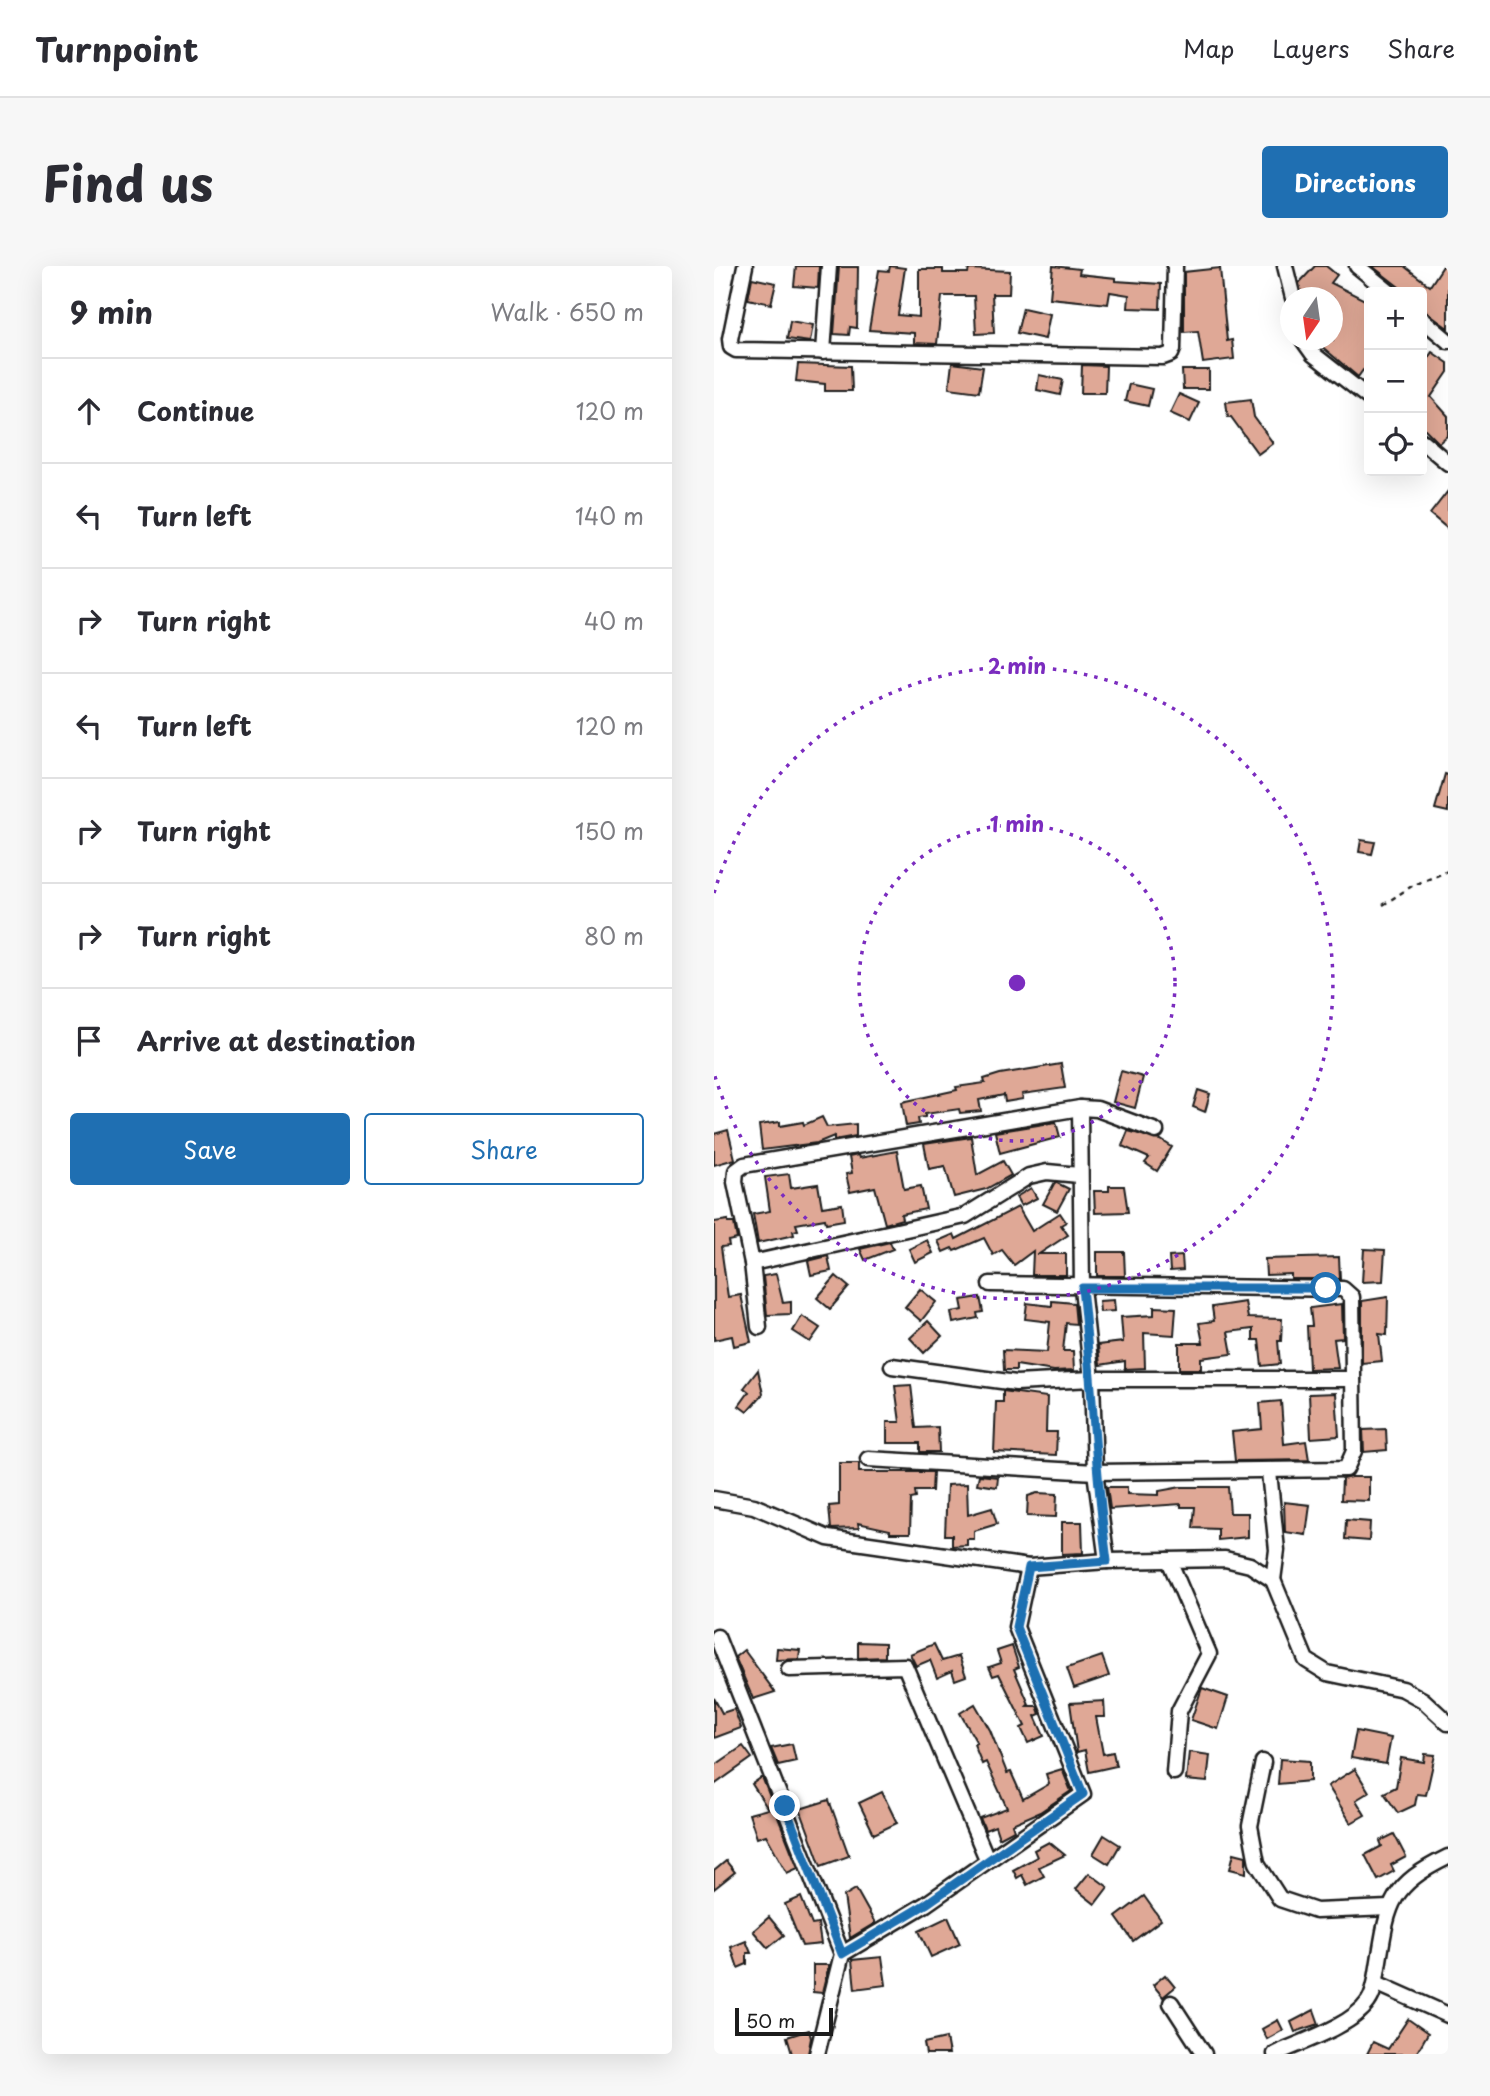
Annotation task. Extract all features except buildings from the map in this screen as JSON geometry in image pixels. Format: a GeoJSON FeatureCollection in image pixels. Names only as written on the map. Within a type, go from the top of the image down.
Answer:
{"type":"FeatureCollection","features":[{"type":"Feature","properties":{"kind":"street"},"geometry":{"type":"LineString","coordinates":[[745,266],[731,347],[736,350],[1163,358],[1173,349],[1175,266]]}},
{"type":"Feature","properties":{"kind":"street"},"geometry":{"type":"LineString","coordinates":[[824,352],[829,266]]}},
{"type":"Feature","properties":{"kind":"street"},"geometry":{"type":"LineString","coordinates":[[1285,266],[1290,287]]}},
{"type":"Feature","properties":{"kind":"street"},"geometry":{"type":"LineString","coordinates":[[1357,266],[1383,287]]}},
{"type":"Feature","properties":{"kind":"street"},"geometry":{"type":"LineString","coordinates":[[1427,323],[1448,341]]}},
{"type":"Feature","properties":{"kind":"street"},"geometry":{"type":"LineString","coordinates":[[1310,350],[1364,394]]}},
{"type":"Feature","properties":{"kind":"street"},"geometry":{"type":"LineString","coordinates":[[1427,445],[1448,463]]}},
{"type":"Feature","properties":{"kind":"street"},"geometry":{"type":"LineString","coordinates":[[759,1327],[751,1263],[735,1182],[736,1171],[744,1165],[1080,1108],[1097,1109],[1156,1131]]}},
{"type":"Feature","properties":{"kind":"street"},"geometry":{"type":"LineString","coordinates":[[1080,1108],[1082,1288],[1092,1379],[1095,1472],[1107,1561]]}},
{"type":"Feature","properties":{"kind":"street"},"geometry":{"type":"LineString","coordinates":[[751,1263],[965,1216],[1029,1176],[1047,1172],[1079,1175]]}},
{"type":"Feature","properties":{"kind":"street"},"geometry":{"type":"LineString","coordinates":[[867,1459],[1095,1472],[1346,1469],[1354,1451],[1352,1297],[1343,1289],[1082,1288],[990,1284]]}},
{"type":"Feature","properties":{"kind":"street"},"geometry":{"type":"LineString","coordinates":[[892,1366],[1016,1382],[1092,1379],[1353,1379]]}},
{"type":"Feature","properties":{"kind":"street"},"geometry":{"type":"LineString","coordinates":[[1269,1472],[1277,1549],[1273,1580],[1306,1660],[1327,1672],[1403,1689],[1423,1700],[1448,1723]]}},
{"type":"Feature","properties":{"kind":"street"},"geometry":{"type":"LineString","coordinates":[[714,1499],[754,1506],[828,1538],[1029,1567],[1107,1561],[1225,1559],[1250,1565],[1273,1580]]}},
{"type":"Feature","properties":{"kind":"street"},"geometry":{"type":"LineString","coordinates":[[1169,1560],[1209,1654],[1179,1711],[1174,1772]]}},
{"type":"Feature","properties":{"kind":"street"},"geometry":{"type":"LineString","coordinates":[[842,1954],[926,1904],[986,1859],[1083,1794],[1016,1627],[1029,1567]]}},
{"type":"Feature","properties":{"kind":"street"},"geometry":{"type":"LineString","coordinates":[[717,1637],[842,1954],[817,2054]]}},
{"type":"Feature","properties":{"kind":"street"},"geometry":{"type":"LineString","coordinates":[[789,1669],[905,1666],[986,1859]]}},
{"type":"Feature","properties":{"kind":"street"},"geometry":{"type":"LineString","coordinates":[[1263,1762],[1250,1826],[1257,1863],[1280,1899],[1316,1911],[1389,1908]]}},
{"type":"Feature","properties":{"kind":"street"},"geometry":{"type":"LineString","coordinates":[[1282,2052],[1353,2017],[1367,2003],[1376,1983],[1389,1908],[1398,1892],[1417,1872],[1448,1857]]}},
{"type":"Feature","properties":{"kind":"street"},"geometry":{"type":"LineString","coordinates":[[1376,1983],[1448,2015]]}},
{"type":"Feature","properties":{"kind":"street"},"geometry":{"type":"LineString","coordinates":[[1171,2003],[1204,2054]]}},
{"type":"Feature","properties":{"kind":"path"},"geometry":{"type":"LineString","coordinates":[[1383,905],[1412,886],[1448,871]]}},
{"type":"Feature","properties":{"kind":"route"},"geometry":{"type":"LineString","coordinates":[[785,1806],[842,1954],[926,1904],[986,1859],[1083,1794],[1016,1627],[1029,1567],[1107,1561],[1095,1472],[1092,1379],[1082,1288],[1326,1288]]}}]}
